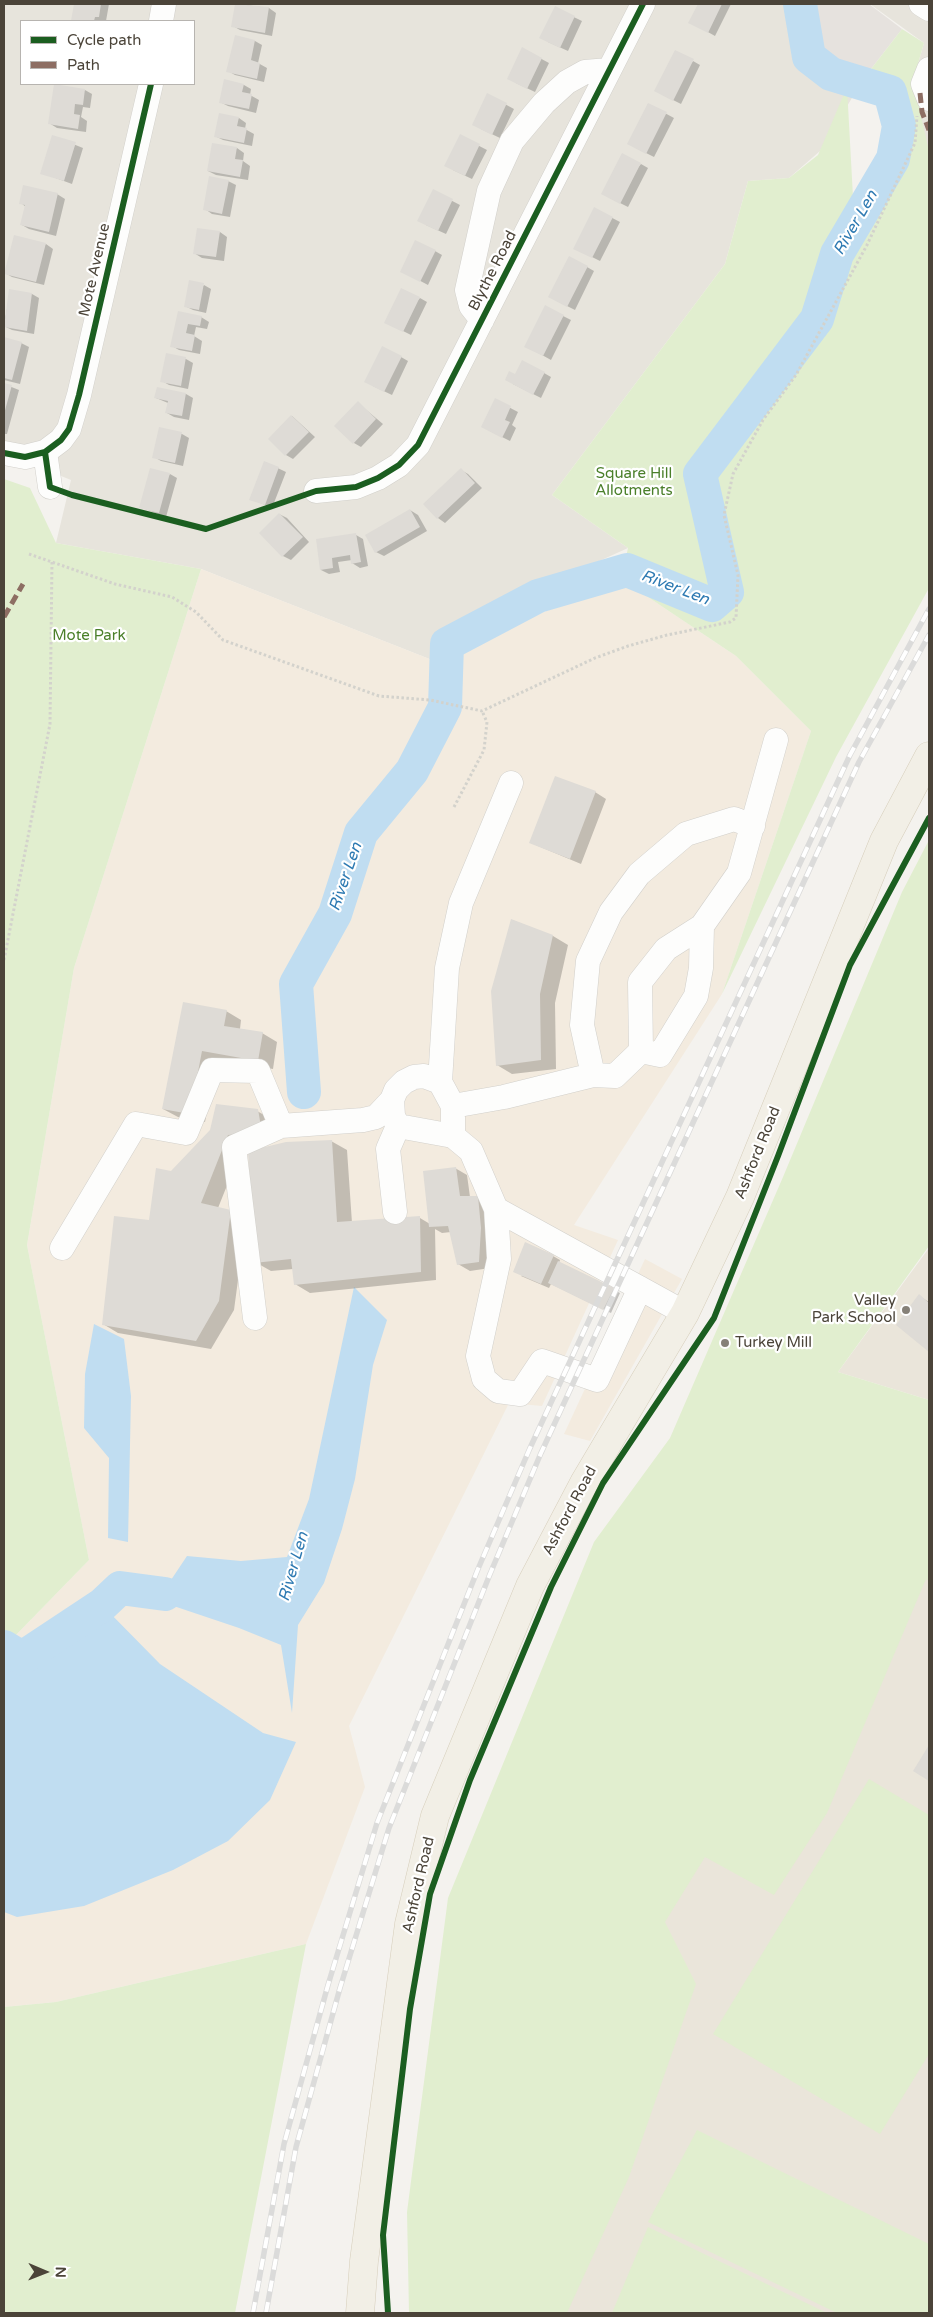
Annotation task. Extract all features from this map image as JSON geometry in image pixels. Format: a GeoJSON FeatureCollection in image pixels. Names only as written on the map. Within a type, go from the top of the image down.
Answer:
{"type":"FeatureCollection","features":[{"type":"Feature","properties":{"kind":"main road","name":"Ashford Road"},"geometry":{"type":"LineString","coordinates":[[360,2313],[364,2261],[409,1924],[435,1816],[530,1586],[584,1483],[686,1313],[740,1198],[884,841],[929,756]]}},
{"type":"Feature","properties":{"kind":"street"},"geometry":{"type":"LineString","coordinates":[[161,20],[164,4]]}},
{"type":"Feature","properties":{"kind":"street","name":"Blythe Road"},"geometry":{"type":"LineString","coordinates":[[316,491],[356,487],[378,478],[399,464],[418,445],[643,4]]}},
{"type":"Feature","properties":{"kind":"street"},"geometry":{"type":"LineString","coordinates":[[921,4],[929,8]]}},
{"type":"Feature","properties":{"kind":"street"},"geometry":{"type":"LineString","coordinates":[[482,320],[471,306],[467,290],[490,190],[512,141],[544,103],[567,82],[585,72],[609,70]]}},
{"type":"Feature","properties":{"kind":"street","name":"Mote Avenue"},"geometry":{"type":"LineString","coordinates":[[45,452],[61,440],[69,429],[79,395],[151,85]]}},
{"type":"Feature","properties":{"kind":"street"},"geometry":{"type":"LineString","coordinates":[[4,453],[25,457],[45,452],[50,487]]}},
{"type":"Feature","properties":{"kind":"street"},"geometry":{"type":"LineString","coordinates":[[453,1106],[593,1075],[615,1076],[641,1051],[640,982],[666,949],[702,926],[739,873],[776,740]]}},
{"type":"Feature","properties":{"kind":"street"},"geometry":{"type":"LineString","coordinates":[[453,1136],[453,1106],[440,1082],[447,968],[461,903],[511,783]]}},
{"type":"Feature","properties":{"kind":"street"},"geometry":{"type":"LineString","coordinates":[[593,1075],[582,1025],[588,961],[611,912],[639,874],[686,834],[734,819],[753,826]]}},
{"type":"Feature","properties":{"kind":"street"},"geometry":{"type":"LineString","coordinates":[[641,1051],[660,1055],[696,996],[702,968],[702,926]]}},
{"type":"Feature","properties":{"kind":"street"},"geometry":{"type":"LineString","coordinates":[[62,1248],[136,1124],[186,1133],[212,1070],[258,1071],[281,1126]]}},
{"type":"Feature","properties":{"kind":"street"},"geometry":{"type":"LineString","coordinates":[[255,1318],[234,1147],[281,1126],[363,1120],[376,1116],[392,1100],[396,1090],[404,1082],[414,1077],[424,1076],[440,1082]]}},
{"type":"Feature","properties":{"kind":"street"},"geometry":{"type":"LineString","coordinates":[[392,1100],[393,1116],[398,1126]]}},
{"type":"Feature","properties":{"kind":"street"},"geometry":{"type":"LineString","coordinates":[[398,1126],[453,1136],[471,1151],[496,1209],[500,1259],[478,1356],[484,1379],[498,1391],[520,1394],[542,1361],[597,1380],[640,1288]]}},
{"type":"Feature","properties":{"kind":"street"},"geometry":{"type":"LineString","coordinates":[[395,1212],[388,1149],[398,1126]]}},
{"type":"Feature","properties":{"kind":"street"},"geometry":{"type":"LineString","coordinates":[[496,1209],[686,1313]]}},
{"type":"Feature","properties":{"kind":"path"},"geometry":{"type":"LineString","coordinates":[[30,554],[52,560],[114,584],[172,597],[196,612],[223,640],[379,696],[430,700],[482,711],[604,655],[668,635],[730,622],[736,618],[738,575],[724,515],[733,474],[763,420],[796,375],[887,203],[915,143],[920,93],[927,84]]}},
{"type":"Feature","properties":{"kind":"path"},"geometry":{"type":"LineString","coordinates":[[50,487],[72,495],[206,529],[316,491]]}},
{"type":"Feature","properties":{"kind":"path"},"geometry":{"type":"LineString","coordinates":[[4,960],[50,724],[52,560]]}},
{"type":"Feature","properties":{"kind":"path"},"geometry":{"type":"LineString","coordinates":[[454,807],[484,750],[487,722],[482,711]]}},
{"type":"Feature","properties":{"kind":"shaded area"},"geometry":{"type":"Polygon","coordinates":[[[4,4],[814,4],[816,53],[864,78],[820,151],[789,178],[748,181],[725,264],[552,495],[628,548],[447,630],[432,660],[201,569],[56,543],[71,480],[4,453],[4,4]]]}},
{"type":"Feature","properties":{"kind":"shaded area"},"geometry":{"type":"Polygon","coordinates":[[[814,4],[869,4],[902,29],[864,78],[816,53],[814,4]]]}},
{"type":"Feature","properties":{"kind":"shaded area"},"geometry":{"type":"Polygon","coordinates":[[[870,4],[929,4],[929,320],[913,81],[924,43],[870,4]]]}},
{"type":"Feature","properties":{"kind":"shaded area"},"geometry":{"type":"Polygon","coordinates":[[[201,569],[432,660],[621,579],[736,656],[811,731],[722,994],[574,1225],[618,1240],[542,1406],[509,1403],[349,1726],[365,1787],[306,1944],[56,2002],[4,2007],[4,1644],[15,1636],[89,1560],[27,1245],[74,968],[201,569]]]}},
{"type":"Feature","properties":{"kind":"shaded area","name":"Valley Park School"},"geometry":{"type":"Polygon","coordinates":[[[929,1248],[929,1400],[838,1372],[929,1248]]]}},
{"type":"Feature","properties":{"kind":"shaded area"},"geometry":{"type":"Polygon","coordinates":[[[645,1259],[682,1279],[590,1441],[564,1434],[645,1259]]]}},
{"type":"Feature","properties":{"kind":"shaded area"},"geometry":{"type":"Polygon","coordinates":[[[929,1470],[929,2313],[419,2313],[929,1470]]]}},
{"type":"Feature","properties":{"kind":"green space","name":"Square Hill Allotments"},"geometry":{"type":"Polygon","coordinates":[[[902,29],[924,43],[913,81],[929,151],[929,588],[836,757],[722,994],[811,731],[736,656],[621,579],[628,548],[552,495],[725,264],[748,181],[789,178],[818,155],[847,87],[853,197],[841,235],[825,274],[871,216],[905,129],[899,93],[864,78],[902,29]]]}},
{"type":"Feature","properties":{"kind":"green space","name":"Mote Park"},"geometry":{"type":"Polygon","coordinates":[[[4,479],[30,488],[56,543],[201,569],[74,968],[27,1245],[89,1560],[15,1636],[4,1644],[4,479]]]}},
{"type":"Feature","properties":{"kind":"green space"},"geometry":{"type":"Polygon","coordinates":[[[929,840],[929,1246],[838,1372],[929,1400],[929,1581],[926,1579],[827,1813],[774,1895],[705,1857],[665,1922],[696,1984],[629,2177],[567,2313],[409,2313],[407,2212],[448,1898],[594,1542],[670,1438],[783,1177],[902,892],[929,840]]]}},
{"type":"Feature","properties":{"kind":"green space"},"geometry":{"type":"Polygon","coordinates":[[[869,1779],[929,1815],[929,2054],[880,2134],[713,2034],[869,1779]]]}},
{"type":"Feature","properties":{"kind":"green space"},"geometry":{"type":"Polygon","coordinates":[[[306,1944],[235,2313],[4,2313],[4,2007],[56,2002],[306,1944]]]}},
{"type":"Feature","properties":{"kind":"green space"},"geometry":{"type":"Polygon","coordinates":[[[697,2130],[929,2244],[929,2313],[837,2313],[648,2222],[697,2130]]]}},
{"type":"Feature","properties":{"kind":"green space"},"geometry":{"type":"Polygon","coordinates":[[[648,2227],[827,2313],[612,2313],[648,2227]]]}},
{"type":"Feature","properties":{"kind":"water"},"geometry":{"type":"Polygon","coordinates":[[[354,1287],[387,1320],[373,1365],[355,1479],[342,1529],[324,1583],[298,1625],[292,1713],[281,1645],[239,1628],[120,1588],[119,1576],[165,1589],[187,1556],[241,1561],[287,1557],[309,1499],[354,1287]]]}},
{"type":"Feature","properties":{"kind":"water"},"geometry":{"type":"Polygon","coordinates":[[[94,1324],[124,1339],[131,1396],[128,1542],[108,1538],[109,1458],[84,1428],[85,1374],[94,1324]]]}},
{"type":"Feature","properties":{"kind":"water"},"geometry":{"type":"Polygon","coordinates":[[[86,1604],[102,1605],[160,1664],[263,1733],[296,1742],[270,1800],[228,1841],[173,1870],[84,1906],[17,1917],[4,1912],[4,1657],[22,1658],[77,1621],[86,1604]]]}},
{"type":"Feature","properties":{"kind":"building"},"geometry":{"type":"Polygon","coordinates":[[[74,4],[101,4],[99,17],[95,17],[94,20],[71,20],[74,4]]]}},
{"type":"Feature","properties":{"kind":"building"},"geometry":{"type":"Polygon","coordinates":[[[235,4],[269,7],[265,33],[231,27],[235,4]]]}},
{"type":"Feature","properties":{"kind":"building"},"geometry":{"type":"Polygon","coordinates":[[[698,4],[722,4],[708,33],[688,23],[698,4]]]}},
{"type":"Feature","properties":{"kind":"building"},"geometry":{"type":"Polygon","coordinates":[[[555,6],[575,16],[560,48],[539,38],[555,6]]]}},
{"type":"Feature","properties":{"kind":"building"},"geometry":{"type":"Polygon","coordinates":[[[235,35],[255,40],[251,60],[260,63],[257,79],[226,72],[235,35]]]}},
{"type":"Feature","properties":{"kind":"building"},"geometry":{"type":"Polygon","coordinates":[[[522,47],[542,58],[527,89],[507,79],[522,47]]]}},
{"type":"Feature","properties":{"kind":"building"},"geometry":{"type":"Polygon","coordinates":[[[675,50],[694,59],[673,101],[654,91],[675,50]]]}},
{"type":"Feature","properties":{"kind":"building"},"geometry":{"type":"Polygon","coordinates":[[[224,79],[244,84],[242,92],[252,94],[249,109],[219,103],[224,79]]]}},
{"type":"Feature","properties":{"kind":"building"},"geometry":{"type":"Polygon","coordinates":[[[54,85],[85,89],[83,105],[75,104],[74,114],[80,115],[78,129],[48,124],[54,85]]]}},
{"type":"Feature","properties":{"kind":"building"},"geometry":{"type":"Polygon","coordinates":[[[487,93],[507,103],[492,135],[472,125],[487,93]]]}},
{"type":"Feature","properties":{"kind":"building"},"geometry":{"type":"Polygon","coordinates":[[[648,103],[667,112],[646,154],[627,144],[648,103]]]}},
{"type":"Feature","properties":{"kind":"building"},"geometry":{"type":"Polygon","coordinates":[[[219,113],[239,117],[237,126],[247,128],[244,143],[214,137],[219,113]]]}},
{"type":"Feature","properties":{"kind":"building"},"geometry":{"type":"Polygon","coordinates":[[[460,134],[480,144],[465,176],[444,166],[460,134]]]}},
{"type":"Feature","properties":{"kind":"building"},"geometry":{"type":"Polygon","coordinates":[[[52,135],[76,142],[64,181],[40,174],[52,135]]]}},
{"type":"Feature","properties":{"kind":"building"},"geometry":{"type":"Polygon","coordinates":[[[212,143],[237,147],[235,159],[243,160],[240,177],[207,171],[212,143]]]}},
{"type":"Feature","properties":{"kind":"building"},"geometry":{"type":"Polygon","coordinates":[[[622,153],[641,163],[620,204],[601,194],[622,153]]]}},
{"type":"Feature","properties":{"kind":"building"},"geometry":{"type":"Polygon","coordinates":[[[209,176],[229,180],[222,214],[203,210],[209,176]]]}},
{"type":"Feature","properties":{"kind":"building"},"geometry":{"type":"Polygon","coordinates":[[[23,185],[58,193],[49,232],[20,225],[25,205],[19,204],[23,185]]]}},
{"type":"Feature","properties":{"kind":"building"},"geometry":{"type":"Polygon","coordinates":[[[433,189],[453,199],[438,231],[417,221],[433,189]]]}},
{"type":"Feature","properties":{"kind":"building"},"geometry":{"type":"Polygon","coordinates":[[[594,207],[613,217],[592,258],[573,249],[594,207]]]}},
{"type":"Feature","properties":{"kind":"building"},"geometry":{"type":"Polygon","coordinates":[[[197,228],[220,231],[216,257],[193,254],[197,228]]]}},
{"type":"Feature","properties":{"kind":"building"},"geometry":{"type":"Polygon","coordinates":[[[14,235],[46,243],[36,282],[4,274],[14,235]]]}},
{"type":"Feature","properties":{"kind":"building"},"geometry":{"type":"Polygon","coordinates":[[[415,240],[436,250],[420,282],[400,272],[415,240]]]}},
{"type":"Feature","properties":{"kind":"building"},"geometry":{"type":"Polygon","coordinates":[[[569,256],[588,266],[567,307],[548,297],[569,256]]]}},
{"type":"Feature","properties":{"kind":"building"},"geometry":{"type":"Polygon","coordinates":[[[189,280],[204,283],[199,310],[184,307],[189,280]]]}},
{"type":"Feature","properties":{"kind":"building"},"geometry":{"type":"Polygon","coordinates":[[[401,288],[420,297],[403,332],[384,323],[401,288]]]}},
{"type":"Feature","properties":{"kind":"building"},"geometry":{"type":"Polygon","coordinates":[[[9,289],[32,293],[27,331],[4,327],[9,289]]]}},
{"type":"Feature","properties":{"kind":"building"},"geometry":{"type":"Polygon","coordinates":[[[545,305],[564,315],[543,356],[524,347],[545,305]]]}},
{"type":"Feature","properties":{"kind":"building"},"geometry":{"type":"Polygon","coordinates":[[[178,311],[202,316],[200,326],[188,324],[186,333],[195,335],[192,351],[170,347],[178,311]]]}},
{"type":"Feature","properties":{"kind":"building"},"geometry":{"type":"Polygon","coordinates":[[[4,337],[22,342],[12,380],[4,378],[4,337]]]}},
{"type":"Feature","properties":{"kind":"building"},"geometry":{"type":"Polygon","coordinates":[[[382,346],[402,356],[384,392],[364,382],[382,346]]]}},
{"type":"Feature","properties":{"kind":"building"},"geometry":{"type":"Polygon","coordinates":[[[166,353],[186,357],[181,386],[160,382],[166,353]]]}},
{"type":"Feature","properties":{"kind":"building"},"geometry":{"type":"Polygon","coordinates":[[[522,360],[545,372],[533,395],[505,380],[509,371],[515,374],[522,360]]]}},
{"type":"Feature","properties":{"kind":"building"},"geometry":{"type":"Polygon","coordinates":[[[4,383],[12,385],[4,414],[4,383]]]}},
{"type":"Feature","properties":{"kind":"building"},"geometry":{"type":"Polygon","coordinates":[[[157,387],[186,393],[182,416],[165,413],[168,401],[154,398],[157,387]]]}},
{"type":"Feature","properties":{"kind":"building"},"geometry":{"type":"Polygon","coordinates":[[[495,398],[511,406],[505,420],[510,422],[502,438],[481,427],[495,398]]]}},
{"type":"Feature","properties":{"kind":"building"},"geometry":{"type":"Polygon","coordinates":[[[358,401],[376,419],[353,444],[334,426],[358,401]]]}},
{"type":"Feature","properties":{"kind":"building"},"geometry":{"type":"Polygon","coordinates":[[[291,415],[309,432],[285,456],[268,439],[291,415]]]}},
{"type":"Feature","properties":{"kind":"building"},"geometry":{"type":"Polygon","coordinates":[[[159,427],[182,432],[175,463],[152,458],[159,427]]]}},
{"type":"Feature","properties":{"kind":"building"},"geometry":{"type":"Polygon","coordinates":[[[264,461],[279,467],[265,505],[249,500],[264,461]]]}},
{"type":"Feature","properties":{"kind":"building"},"geometry":{"type":"Polygon","coordinates":[[[150,468],[170,473],[159,513],[139,508],[150,468]]]}},
{"type":"Feature","properties":{"kind":"building"},"geometry":{"type":"Polygon","coordinates":[[[461,468],[475,483],[437,519],[423,504],[461,468]]]}},
{"type":"Feature","properties":{"kind":"building"},"geometry":{"type":"Polygon","coordinates":[[[410,509],[420,527],[375,553],[365,535],[410,509]]]}},
{"type":"Feature","properties":{"kind":"building"},"geometry":{"type":"Polygon","coordinates":[[[279,513],[303,537],[282,557],[259,533],[279,513]]]}},
{"type":"Feature","properties":{"kind":"building"},"geometry":{"type":"Polygon","coordinates":[[[356,533],[361,562],[351,564],[350,555],[332,558],[333,568],[320,570],[316,539],[356,533]]]}},
{"type":"Feature","properties":{"kind":"building"},"geometry":{"type":"Polygon","coordinates":[[[555,776],[596,791],[570,859],[529,843],[555,776]]]}},
{"type":"Feature","properties":{"kind":"building"},"geometry":{"type":"Polygon","coordinates":[[[511,919],[553,935],[540,994],[541,1060],[496,1066],[491,991],[511,919]]]}},
{"type":"Feature","properties":{"kind":"building"},"geometry":{"type":"Polygon","coordinates":[[[183,1002],[227,1010],[224,1026],[263,1032],[258,1061],[202,1051],[190,1114],[162,1109],[183,1002]]]}},
{"type":"Feature","properties":{"kind":"building"},"geometry":{"type":"Polygon","coordinates":[[[216,1104],[258,1109],[261,1127],[252,1133],[228,1135],[201,1203],[231,1210],[219,1301],[196,1341],[102,1325],[114,1216],[149,1220],[156,1168],[171,1171],[210,1130],[216,1104]]]}},
{"type":"Feature","properties":{"kind":"building"},"geometry":{"type":"Polygon","coordinates":[[[332,1140],[337,1222],[420,1216],[421,1272],[294,1285],[291,1259],[254,1263],[248,1151],[286,1142],[332,1140]]]}},
{"type":"Feature","properties":{"kind":"building"},"geometry":{"type":"Polygon","coordinates":[[[456,1167],[460,1196],[478,1196],[481,1228],[479,1262],[457,1265],[448,1226],[429,1227],[423,1171],[456,1167]]]}},
{"type":"Feature","properties":{"kind":"building"},"geometry":{"type":"Polygon","coordinates":[[[525,1242],[554,1255],[541,1284],[513,1272],[525,1242]]]}},
{"type":"Feature","properties":{"kind":"building"},"geometry":{"type":"Polygon","coordinates":[[[558,1261],[614,1288],[603,1310],[548,1283],[558,1261]]]}},
{"type":"Feature","properties":{"kind":"building"},"geometry":{"type":"Polygon","coordinates":[[[919,1294],[929,1303],[929,1352],[896,1325],[919,1294]]]}},
{"type":"Feature","properties":{"kind":"building"},"geometry":{"type":"Polygon","coordinates":[[[929,1745],[929,1781],[913,1771],[929,1745]]]}},
{"type":"Feature","properties":{"kind":"waterway","name":"River Len"},"geometry":{"type":"LineString","coordinates":[[304,1092],[296,984],[335,914],[361,833],[412,771],[445,707],[447,644],[538,596],[627,570],[712,605],[727,592],[700,474],[817,319],[837,254],[893,159],[899,126],[890,92],[831,74],[809,57],[800,4]]}},
{"type":"Feature","properties":{"kind":"waterway","name":"River Len"},"geometry":{"type":"LineString","coordinates":[[4,1647],[22,1658],[102,1605],[120,1588],[165,1594]]}},
{"type":"Feature","properties":{"kind":"railway"},"geometry":{"type":"LineString","coordinates":[[253,2313],[284,2144],[328,1985],[377,1823],[478,1569],[530,1448],[850,755],[929,609]]}},
{"type":"Feature","properties":{"kind":"railway"},"geometry":{"type":"LineString","coordinates":[[266,2313],[296,2147],[340,1988],[389,1828],[490,1574],[541,1453],[859,762],[929,635]]}},
{"type":"Feature","properties":{"kind":"marked path"},"geometry":{"type":"LineString","coordinates":[[920,93],[922,112],[929,130]]}},
{"type":"Feature","properties":{"kind":"marked path"},"geometry":{"type":"LineString","coordinates":[[4,617],[23,584]]}},
{"type":"Feature","properties":{"kind":"cycle path"},"geometry":{"type":"LineString","coordinates":[[45,452],[50,487],[72,495],[206,529],[316,491],[356,487],[378,478],[399,465],[418,445],[643,4]]}},
{"type":"Feature","properties":{"kind":"cycle path"},"geometry":{"type":"LineString","coordinates":[[4,453],[25,457],[45,452],[61,440],[69,429],[79,395],[151,85]]}},
{"type":"Feature","properties":{"kind":"cycle path"},"geometry":{"type":"LineString","coordinates":[[388,2313],[383,2235],[410,2009],[430,1894],[470,1780],[551,1587],[603,1483],[714,1318],[850,965],[929,818]]}},
{"type":"Feature","properties":{"kind":"place","name":"Valley Park School"},"geometry":{"type":"Point","coordinates":[906,1310]}},
{"type":"Feature","properties":{"kind":"place","name":"Turkey Mill"},"geometry":{"type":"Point","coordinates":[725,1343]}}]}
